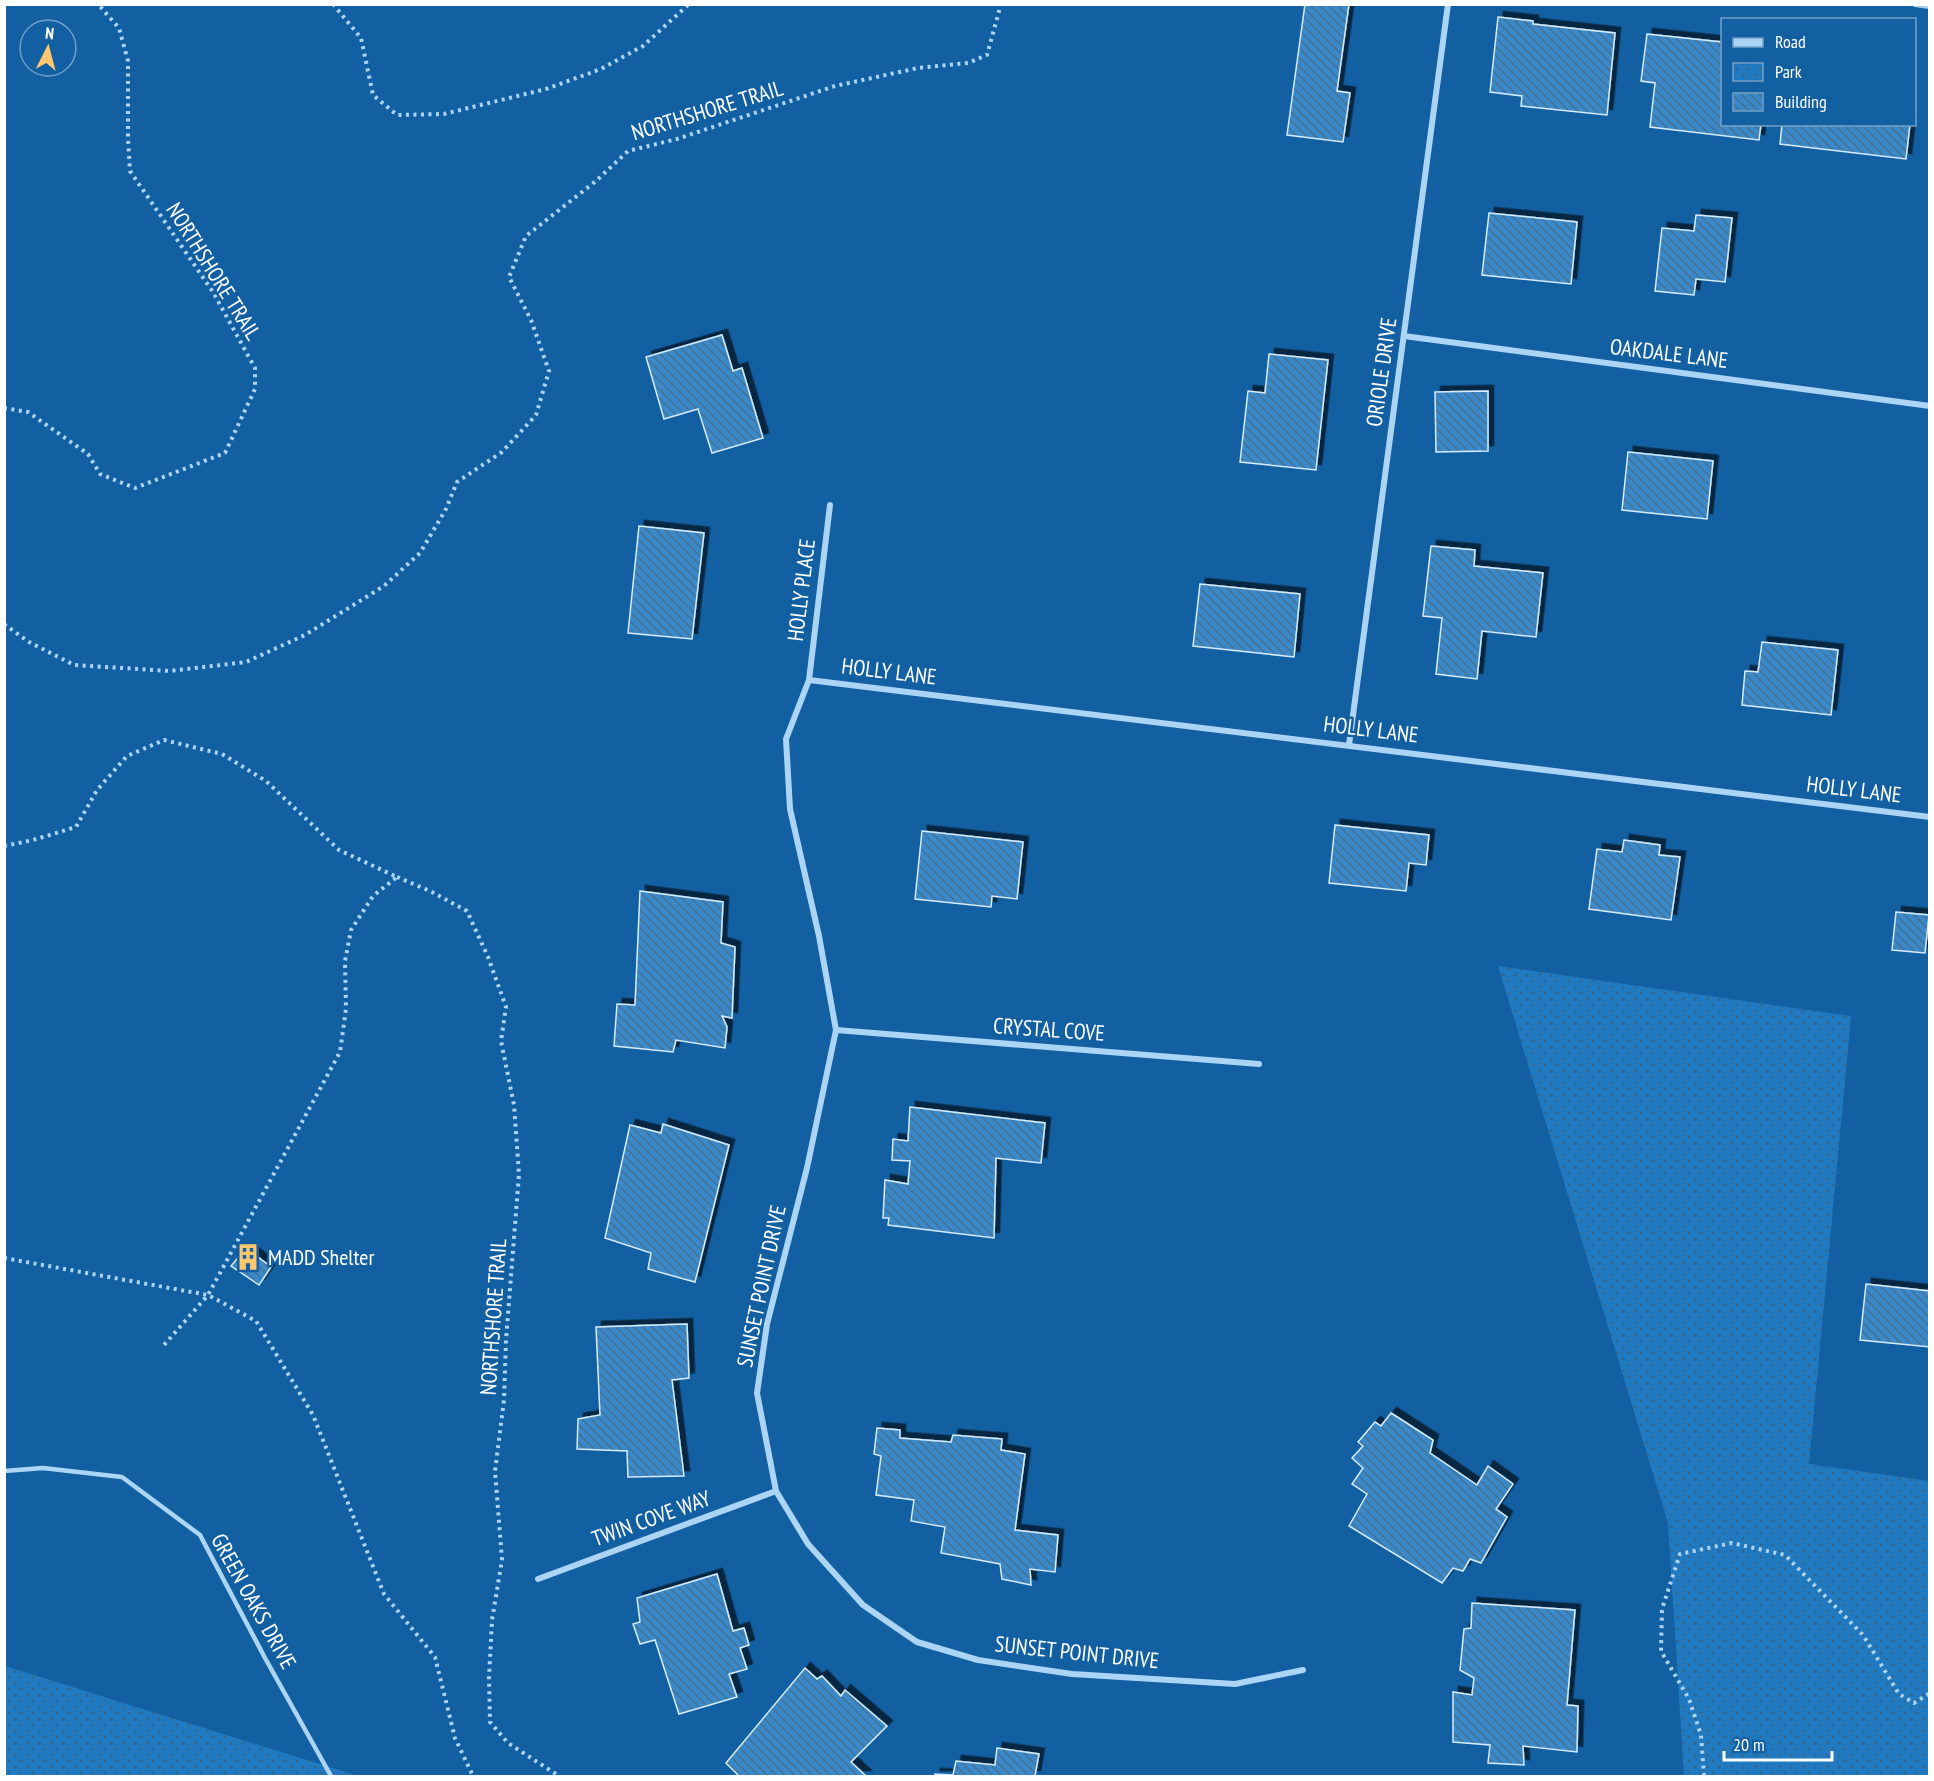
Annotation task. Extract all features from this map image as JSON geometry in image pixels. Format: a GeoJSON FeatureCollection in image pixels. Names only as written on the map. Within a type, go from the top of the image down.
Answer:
{"type":"FeatureCollection","features":[{"type":"Feature","properties":{"kind":"street","name":"ORIOLE DRIVE"},"geometry":{"type":"LineString","coordinates":[[1349,745],[1448,4]]}},
{"type":"Feature","properties":{"kind":"street"},"geometry":{"type":"LineString","coordinates":[[1915,4],[1929,6]]}},
{"type":"Feature","properties":{"kind":"street","name":"OAKDALE LANE"},"geometry":{"type":"LineString","coordinates":[[1404,336],[1929,406]]}},
{"type":"Feature","properties":{"kind":"street","name":"HOLLY PLACE"},"geometry":{"type":"LineString","coordinates":[[809,680],[830,505]]}},
{"type":"Feature","properties":{"kind":"street","name":"HOLLY LANE"},"geometry":{"type":"LineString","coordinates":[[809,680],[1929,817]]}},
{"type":"Feature","properties":{"kind":"street","name":"SUNSET POINT DRIVE"},"geometry":{"type":"LineString","coordinates":[[809,680],[786,740],[790,809],[819,936],[837,1030],[807,1168],[767,1324],[757,1393],[776,1491],[808,1544],[863,1605],[917,1642],[978,1660],[1072,1674],[1235,1683],[1303,1670]]}},
{"type":"Feature","properties":{"kind":"street","name":"CRYSTAL COVE"},"geometry":{"type":"LineString","coordinates":[[837,1030],[1259,1064]]}},
{"type":"Feature","properties":{"kind":"street","name":"TWIN COVE WAY"},"geometry":{"type":"LineString","coordinates":[[538,1579],[776,1491]]}},
{"type":"Feature","properties":{"kind":"lane","name":"GREEN OAKS DRIVE"},"geometry":{"type":"LineString","coordinates":[[4,1471],[43,1468],[122,1477],[200,1535],[265,1658],[332,1776]]}},
{"type":"Feature","properties":{"kind":"path","name":"NORTHSHORE TRAIL"},"geometry":{"type":"LineString","coordinates":[[4,408],[28,412],[56,434],[88,454],[100,474],[135,489],[225,453],[255,389],[255,368],[213,292],[130,171],[128,61],[119,28],[98,4]]}},
{"type":"Feature","properties":{"kind":"path"},"geometry":{"type":"LineString","coordinates":[[333,4],[362,38],[373,95],[397,115],[444,114],[546,89],[601,69],[643,46],[689,4]]}},
{"type":"Feature","properties":{"kind":"path","name":"NORTHSHORE TRAIL"},"geometry":{"type":"LineString","coordinates":[[4,624],[29,642],[74,665],[170,671],[246,662],[305,635],[384,586],[420,553],[446,509],[457,482],[502,452],[536,415],[549,371],[531,320],[509,277],[526,236],[596,181],[628,151],[678,139],[835,86],[918,68],[968,63],[987,55],[1001,4]]}},
{"type":"Feature","properties":{"kind":"path","name":"NORTHSHORE TRAIL"},"geometry":{"type":"LineString","coordinates":[[4,846],[76,827],[97,790],[127,756],[164,741],[222,754],[266,781],[339,850],[430,891],[467,911],[488,957],[506,1007],[501,1041],[514,1105],[519,1174],[506,1340],[504,1400],[495,1470],[502,1560],[492,1620],[490,1722],[508,1743],[559,1776]]}},
{"type":"Feature","properties":{"kind":"path"},"geometry":{"type":"LineString","coordinates":[[164,1345],[208,1295],[340,1052],[346,1009],[345,961],[351,930],[373,896],[397,878]]}},
{"type":"Feature","properties":{"kind":"path"},"geometry":{"type":"LineString","coordinates":[[4,1258],[208,1295],[256,1321],[312,1415],[384,1594],[435,1657],[455,1738],[473,1776]]}},
{"type":"Feature","properties":{"kind":"path"},"geometry":{"type":"LineString","coordinates":[[1704,1776],[1701,1736],[1689,1699],[1661,1651],[1662,1609],[1680,1554],[1732,1542],[1785,1555],[1863,1635],[1899,1694],[1914,1704],[1929,1693]]}},
{"type":"Feature","properties":{"kind":"green space"},"geometry":{"type":"Polygon","coordinates":[[[1498,966],[1851,1016],[1809,1464],[1929,1481],[1929,1776],[1684,1776],[1668,1523],[1498,966]]]}},
{"type":"Feature","properties":{"kind":"green space"},"geometry":{"type":"Polygon","coordinates":[[[5,1666],[358,1776],[5,1776],[5,1666]]]}},
{"type":"Feature","properties":{"kind":"building"},"geometry":{"type":"Polygon","coordinates":[[[1305,4],[1349,4],[1337,91],[1350,93],[1343,142],[1287,135],[1305,4]]]}},
{"type":"Feature","properties":{"kind":"building"},"geometry":{"type":"Polygon","coordinates":[[[1498,17],[1533,21],[1533,24],[1615,33],[1607,115],[1521,106],[1522,96],[1490,92],[1498,17]]]}},
{"type":"Feature","properties":{"kind":"building"},"geometry":{"type":"Polygon","coordinates":[[[1647,34],[1721,42],[1721,126],[1761,126],[1759,140],[1650,127],[1655,83],[1641,81],[1647,34]]]}},
{"type":"Feature","properties":{"kind":"building"},"geometry":{"type":"Polygon","coordinates":[[[1782,126],[1910,126],[1906,159],[1780,144],[1782,126]]]}},
{"type":"Feature","properties":{"kind":"building"},"geometry":{"type":"Polygon","coordinates":[[[1489,213],[1577,222],[1571,284],[1482,275],[1489,213]]]}},
{"type":"Feature","properties":{"kind":"building"},"geometry":{"type":"Polygon","coordinates":[[[1696,215],[1732,218],[1725,282],[1696,279],[1694,295],[1655,291],[1662,228],[1694,231],[1696,215]]]}},
{"type":"Feature","properties":{"kind":"building"},"geometry":{"type":"Polygon","coordinates":[[[722,335],[733,371],[742,368],[763,438],[712,453],[698,409],[664,419],[646,357],[722,335]]]}},
{"type":"Feature","properties":{"kind":"building"},"geometry":{"type":"Polygon","coordinates":[[[1269,354],[1328,360],[1316,470],[1240,462],[1248,391],[1265,393],[1269,354]]]}},
{"type":"Feature","properties":{"kind":"building"},"geometry":{"type":"Polygon","coordinates":[[[1488,391],[1488,451],[1436,452],[1435,392],[1488,391]]]}},
{"type":"Feature","properties":{"kind":"building"},"geometry":{"type":"Polygon","coordinates":[[[1628,452],[1713,461],[1707,519],[1622,510],[1628,452]]]}},
{"type":"Feature","properties":{"kind":"building"},"geometry":{"type":"Polygon","coordinates":[[[639,526],[704,533],[692,639],[628,633],[639,526]]]}},
{"type":"Feature","properties":{"kind":"building"},"geometry":{"type":"Polygon","coordinates":[[[1431,546],[1475,550],[1474,566],[1543,573],[1536,637],[1482,631],[1477,679],[1436,674],[1442,618],[1423,616],[1431,546]]]}},
{"type":"Feature","properties":{"kind":"building"},"geometry":{"type":"Polygon","coordinates":[[[1200,584],[1300,594],[1294,657],[1193,646],[1200,584]]]}},
{"type":"Feature","properties":{"kind":"building"},"geometry":{"type":"Polygon","coordinates":[[[1762,642],[1838,650],[1831,715],[1742,705],[1745,671],[1758,672],[1762,642]]]}},
{"type":"Feature","properties":{"kind":"building"},"geometry":{"type":"Polygon","coordinates":[[[1335,825],[1429,835],[1426,865],[1409,863],[1406,891],[1329,883],[1335,825]]]}},
{"type":"Feature","properties":{"kind":"building"},"geometry":{"type":"Polygon","coordinates":[[[922,831],[1023,842],[1017,899],[992,896],[991,907],[915,899],[922,831]]]}},
{"type":"Feature","properties":{"kind":"building"},"geometry":{"type":"Polygon","coordinates":[[[1624,840],[1660,845],[1659,855],[1680,857],[1671,920],[1589,909],[1597,849],[1622,852],[1624,840]]]}},
{"type":"Feature","properties":{"kind":"building"},"geometry":{"type":"Polygon","coordinates":[[[640,891],[723,902],[721,943],[735,947],[732,1018],[722,1016],[727,1027],[725,1048],[676,1040],[673,1052],[614,1046],[617,1004],[635,1005],[640,891]]]}},
{"type":"Feature","properties":{"kind":"building"},"geometry":{"type":"Polygon","coordinates":[[[1896,912],[1929,915],[1925,953],[1892,950],[1896,912]]]}},
{"type":"Feature","properties":{"kind":"building"},"geometry":{"type":"Polygon","coordinates":[[[910,1107],[1045,1123],[1041,1163],[996,1158],[994,1238],[888,1225],[889,1218],[883,1218],[885,1180],[908,1184],[910,1161],[892,1160],[893,1139],[908,1141],[910,1107]]]}},
{"type":"Feature","properties":{"kind":"building"},"geometry":{"type":"Polygon","coordinates":[[[663,1124],[729,1145],[695,1282],[648,1269],[651,1253],[605,1238],[630,1125],[661,1133],[663,1124]]]}},
{"type":"Feature","properties":{"kind":"building","name":"MADD Shelter"},"geometry":{"type":"Polygon","coordinates":[[[246,1248],[271,1267],[259,1285],[231,1266],[246,1248]]]}},
{"type":"Feature","properties":{"kind":"building"},"geometry":{"type":"Polygon","coordinates":[[[1866,1284],[1930,1291],[1930,1347],[1860,1340],[1866,1284]]]}},
{"type":"Feature","properties":{"kind":"building"},"geometry":{"type":"Polygon","coordinates":[[[687,1324],[689,1378],[672,1380],[684,1476],[628,1477],[627,1451],[577,1449],[578,1419],[600,1415],[596,1327],[687,1324]]]}},
{"type":"Feature","properties":{"kind":"building"},"geometry":{"type":"Polygon","coordinates":[[[1391,1413],[1433,1440],[1430,1453],[1477,1485],[1488,1466],[1513,1484],[1496,1509],[1507,1517],[1481,1563],[1470,1559],[1463,1571],[1453,1568],[1442,1583],[1349,1526],[1367,1494],[1352,1484],[1363,1468],[1352,1458],[1363,1446],[1358,1442],[1375,1422],[1381,1426],[1391,1413]]]}},
{"type":"Feature","properties":{"kind":"building"},"geometry":{"type":"Polygon","coordinates":[[[877,1428],[900,1430],[900,1438],[951,1442],[953,1435],[1002,1439],[1001,1450],[1025,1454],[1015,1530],[1058,1535],[1055,1572],[1030,1569],[1031,1585],[1002,1579],[1000,1564],[941,1553],[945,1527],[911,1521],[914,1500],[876,1495],[881,1456],[874,1454],[877,1428]]]}},
{"type":"Feature","properties":{"kind":"building"},"geometry":{"type":"Polygon","coordinates":[[[717,1574],[733,1631],[744,1628],[749,1645],[740,1648],[747,1669],[729,1674],[737,1697],[679,1714],[655,1640],[640,1644],[633,1624],[640,1622],[637,1598],[717,1574]]]}},
{"type":"Feature","properties":{"kind":"building"},"geometry":{"type":"Polygon","coordinates":[[[1472,1603],[1575,1610],[1567,1705],[1578,1706],[1577,1752],[1523,1746],[1524,1765],[1488,1763],[1490,1745],[1453,1742],[1453,1692],[1472,1695],[1474,1678],[1460,1670],[1464,1629],[1471,1628],[1472,1603]]]}},
{"type":"Feature","properties":{"kind":"building"},"geometry":{"type":"Polygon","coordinates":[[[805,1668],[817,1679],[822,1676],[841,1696],[845,1690],[887,1726],[851,1762],[866,1776],[739,1776],[726,1763],[805,1668]]]}},
{"type":"Feature","properties":{"kind":"building"},"geometry":{"type":"Polygon","coordinates":[[[997,1748],[1039,1754],[1035,1776],[935,1776],[935,1774],[953,1775],[956,1761],[995,1765],[997,1748]]]}},
{"type":"Feature","properties":{"kind":"place","name":"MADD Shelter"},"geometry":{"type":"Point","coordinates":[248,1257]}}]}
